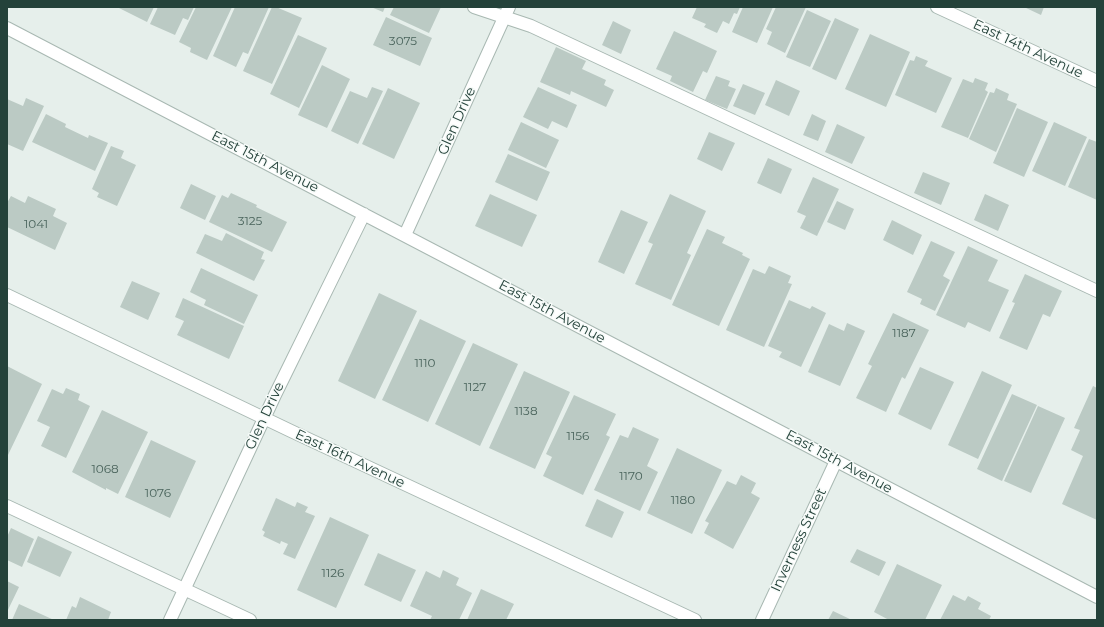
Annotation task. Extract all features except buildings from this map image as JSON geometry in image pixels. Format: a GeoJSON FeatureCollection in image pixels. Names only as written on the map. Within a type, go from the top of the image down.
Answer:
{"type":"FeatureCollection","features":[{"type":"Feature","properties":{"kind":"street"},"geometry":{"type":"LineString","coordinates":[[474,7],[506,12],[538,30],[1097,291]]}},
{"type":"Feature","properties":{"kind":"street","name":"East 14th Avenue"},"geometry":{"type":"LineString","coordinates":[[936,7],[1097,81]]}},
{"type":"Feature","properties":{"kind":"street","name":"Glen Drive"},"geometry":{"type":"LineString","coordinates":[[405,235],[506,12]]}},
{"type":"Feature","properties":{"kind":"street","name":"East 15th Avenue"},"geometry":{"type":"LineString","coordinates":[[7,28],[1097,597]]}},
{"type":"Feature","properties":{"kind":"street","name":"Glen Drive"},"geometry":{"type":"LineString","coordinates":[[170,620],[264,418],[364,214]]}},
{"type":"Feature","properties":{"kind":"street","name":"East 16th Avenue"},"geometry":{"type":"LineString","coordinates":[[7,295],[264,418],[695,620]]}},
{"type":"Feature","properties":{"kind":"street","name":"Inverness Street"},"geometry":{"type":"LineString","coordinates":[[762,620],[836,461]]}},
{"type":"Feature","properties":{"kind":"street"},"geometry":{"type":"LineString","coordinates":[[7,506],[250,620]]}}]}
